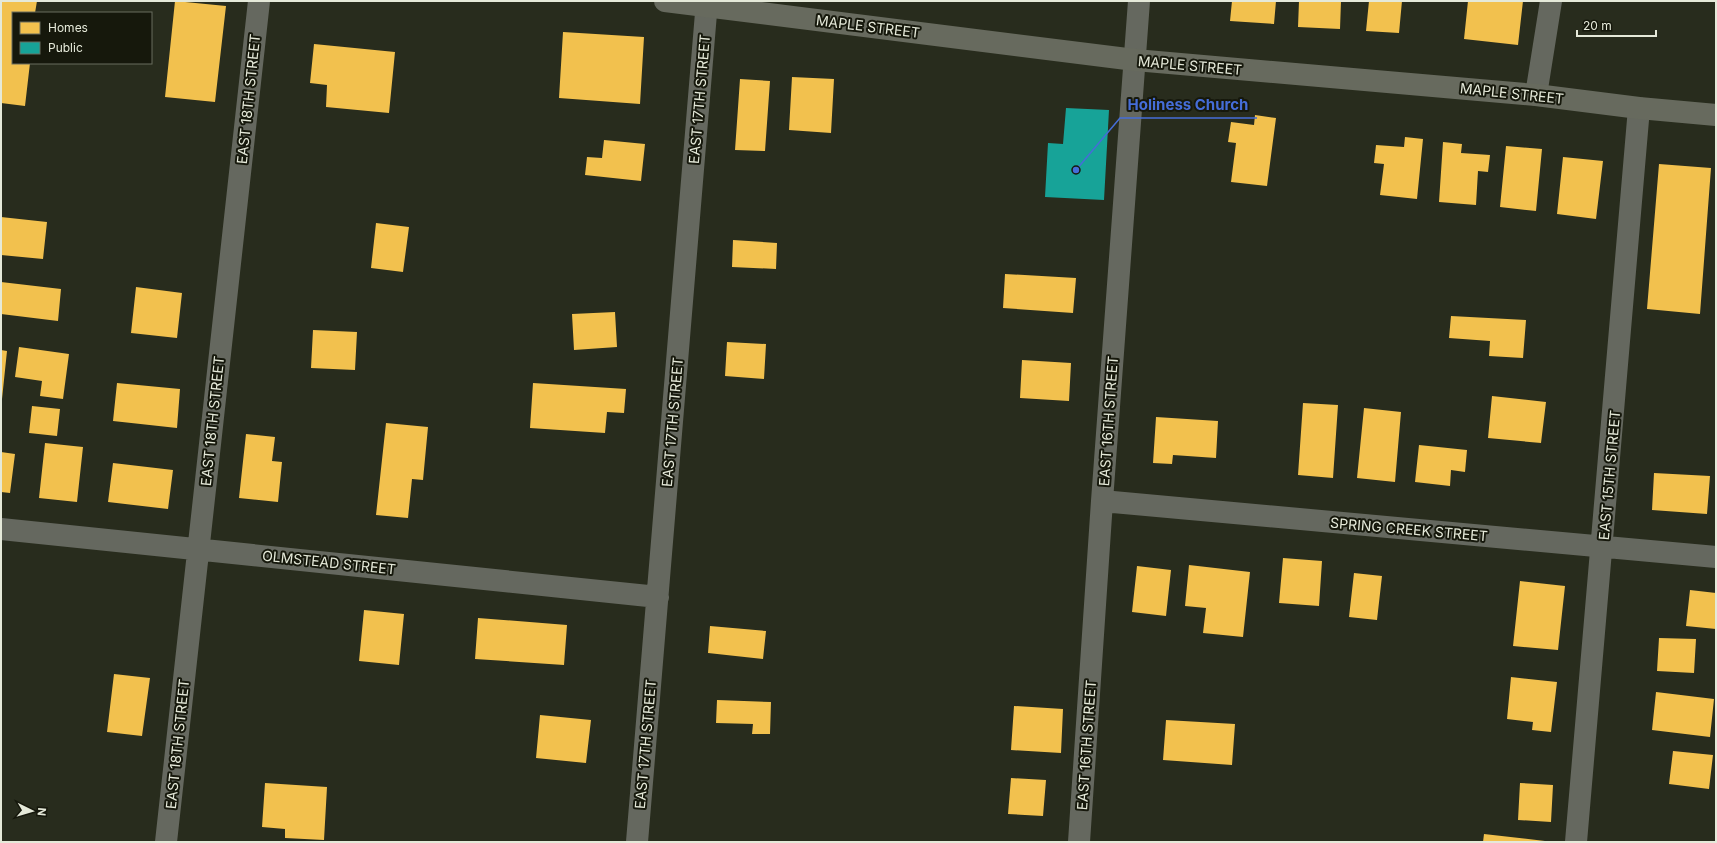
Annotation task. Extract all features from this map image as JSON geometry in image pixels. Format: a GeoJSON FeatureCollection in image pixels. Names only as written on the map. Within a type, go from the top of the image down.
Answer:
{"type":"FeatureCollection","features":[{"type":"Feature","properties":{"kind":"main road","name":"MAPLE STREET"},"geometry":{"type":"LineString","coordinates":[[665,1],[706,3],[1135,60],[1536,95],[1639,108],[1716,115]]}},
{"type":"Feature","properties":{"kind":"street","name":"EAST 18TH STREET"},"geometry":{"type":"LineString","coordinates":[[166,842],[259,1]]}},
{"type":"Feature","properties":{"kind":"street","name":"EAST 16TH STREET"},"geometry":{"type":"LineString","coordinates":[[1079,842],[1138,1]]}},
{"type":"Feature","properties":{"kind":"street"},"geometry":{"type":"LineString","coordinates":[[1536,95],[1552,1]]}},
{"type":"Feature","properties":{"kind":"street","name":"EAST 17TH STREET"},"geometry":{"type":"LineString","coordinates":[[637,842],[706,3]]}},
{"type":"Feature","properties":{"kind":"street","name":"EAST 15TH STREET"},"geometry":{"type":"LineString","coordinates":[[1576,842],[1603,546],[1639,108]]}},
{"type":"Feature","properties":{"kind":"street","name":"SPRING CREEK STREET"},"geometry":{"type":"LineString","coordinates":[[1102,501],[1716,557]]}},
{"type":"Feature","properties":{"kind":"street","name":"OLMSTEAD STREET"},"geometry":{"type":"LineString","coordinates":[[1,529],[658,597]]}},
{"type":"Feature","properties":{"kind":"building: Homes"},"geometry":{"type":"Polygon","coordinates":[[[1,1],[37,1],[35,12],[12,12],[12,64],[30,64],[25,106],[1,103],[1,1]]]}},
{"type":"Feature","properties":{"kind":"building: Homes"},"geometry":{"type":"Polygon","coordinates":[[[175,1],[226,6],[215,102],[165,97],[175,1]]]}},
{"type":"Feature","properties":{"kind":"building: Homes"},"geometry":{"type":"Polygon","coordinates":[[[1232,1],[1276,1],[1274,24],[1230,21],[1232,1]]]}},
{"type":"Feature","properties":{"kind":"building: Homes"},"geometry":{"type":"Polygon","coordinates":[[[1299,1],[1341,1],[1340,29],[1298,27],[1299,1]]]}},
{"type":"Feature","properties":{"kind":"building: Homes"},"geometry":{"type":"Polygon","coordinates":[[[1369,1],[1402,1],[1399,33],[1366,31],[1369,1]]]}},
{"type":"Feature","properties":{"kind":"building: Homes"},"geometry":{"type":"Polygon","coordinates":[[[1468,1],[1523,1],[1518,45],[1464,39],[1468,1]]]}},
{"type":"Feature","properties":{"kind":"building: Homes"},"geometry":{"type":"Polygon","coordinates":[[[563,32],[644,37],[640,104],[559,98],[563,32]]]}},
{"type":"Feature","properties":{"kind":"building: Homes"},"geometry":{"type":"Polygon","coordinates":[[[314,44],[395,52],[389,113],[326,107],[327,85],[310,83],[314,44]]]}},
{"type":"Feature","properties":{"kind":"building: Homes"},"geometry":{"type":"Polygon","coordinates":[[[792,77],[834,79],[831,133],[789,130],[792,77]]]}},
{"type":"Feature","properties":{"kind":"building: Homes"},"geometry":{"type":"Polygon","coordinates":[[[740,79],[770,81],[765,151],[735,150],[740,79]]]}},
{"type":"Feature","properties":{"kind":"building: Homes"},"geometry":{"type":"Polygon","coordinates":[[[1255,115],[1276,118],[1267,186],[1231,182],[1236,143],[1228,142],[1231,122],[1254,125],[1255,115]]]}},
{"type":"Feature","properties":{"kind":"building: Homes"},"geometry":{"type":"Polygon","coordinates":[[[1405,137],[1423,139],[1417,199],[1380,195],[1384,164],[1374,163],[1376,145],[1404,147],[1405,137]]]}},
{"type":"Feature","properties":{"kind":"building: Homes"},"geometry":{"type":"Polygon","coordinates":[[[604,140],[645,144],[641,181],[585,175],[587,157],[602,158],[604,140]]]}},
{"type":"Feature","properties":{"kind":"building: Homes"},"geometry":{"type":"Polygon","coordinates":[[[1443,142],[1462,144],[1461,153],[1490,155],[1488,172],[1478,171],[1476,205],[1439,202],[1443,142]]]}},
{"type":"Feature","properties":{"kind":"building: Homes"},"geometry":{"type":"Polygon","coordinates":[[[1506,146],[1542,149],[1536,211],[1500,207],[1506,146]]]}},
{"type":"Feature","properties":{"kind":"building: Homes"},"geometry":{"type":"Polygon","coordinates":[[[1563,157],[1603,161],[1596,219],[1557,214],[1563,157]]]}},
{"type":"Feature","properties":{"kind":"building: Homes"},"geometry":{"type":"Polygon","coordinates":[[[1659,164],[1711,168],[1700,314],[1647,309],[1659,164]]]}},
{"type":"Feature","properties":{"kind":"building: Homes"},"geometry":{"type":"Polygon","coordinates":[[[1,217],[47,222],[43,259],[1,255],[1,217]]]}},
{"type":"Feature","properties":{"kind":"building: Homes"},"geometry":{"type":"Polygon","coordinates":[[[376,223],[409,227],[403,272],[371,268],[376,223]]]}},
{"type":"Feature","properties":{"kind":"building: Homes"},"geometry":{"type":"Polygon","coordinates":[[[733,240],[777,243],[776,269],[732,267],[733,240]]]}},
{"type":"Feature","properties":{"kind":"building: Homes"},"geometry":{"type":"Polygon","coordinates":[[[1005,274],[1076,278],[1073,313],[1003,308],[1005,274]]]}},
{"type":"Feature","properties":{"kind":"building: Homes"},"geometry":{"type":"Polygon","coordinates":[[[1,282],[61,289],[58,321],[1,314],[1,282]]]}},
{"type":"Feature","properties":{"kind":"building: Homes"},"geometry":{"type":"Polygon","coordinates":[[[136,287],[182,293],[177,338],[131,333],[136,287]]]}},
{"type":"Feature","properties":{"kind":"building: Homes"},"geometry":{"type":"Polygon","coordinates":[[[615,312],[617,347],[574,350],[572,314],[615,312]]]}},
{"type":"Feature","properties":{"kind":"building: Homes"},"geometry":{"type":"Polygon","coordinates":[[[1451,316],[1526,320],[1523,358],[1489,356],[1490,341],[1449,338],[1451,316]]]}},
{"type":"Feature","properties":{"kind":"building: Homes"},"geometry":{"type":"Polygon","coordinates":[[[313,330],[357,332],[355,370],[311,368],[313,330]]]}},
{"type":"Feature","properties":{"kind":"building: Homes"},"geometry":{"type":"Polygon","coordinates":[[[727,342],[766,344],[764,379],[725,376],[727,342]]]}},
{"type":"Feature","properties":{"kind":"building: Homes"},"geometry":{"type":"Polygon","coordinates":[[[19,347],[69,354],[63,399],[40,396],[42,381],[15,377],[19,347]]]}},
{"type":"Feature","properties":{"kind":"building: Homes"},"geometry":{"type":"Polygon","coordinates":[[[1,350],[7,351],[2,399],[1,399],[1,350]]]}},
{"type":"Feature","properties":{"kind":"building: Homes"},"geometry":{"type":"Polygon","coordinates":[[[1022,360],[1071,363],[1069,401],[1020,398],[1022,360]]]}},
{"type":"Feature","properties":{"kind":"building: Homes"},"geometry":{"type":"Polygon","coordinates":[[[117,383],[180,389],[177,428],[113,421],[117,383]]]}},
{"type":"Feature","properties":{"kind":"building: Homes"},"geometry":{"type":"Polygon","coordinates":[[[533,383],[626,389],[624,413],[607,412],[605,433],[530,428],[533,383]]]}},
{"type":"Feature","properties":{"kind":"building: Homes"},"geometry":{"type":"Polygon","coordinates":[[[1492,396],[1546,402],[1541,443],[1488,438],[1492,396]]]}},
{"type":"Feature","properties":{"kind":"building: Homes"},"geometry":{"type":"Polygon","coordinates":[[[1303,403],[1338,405],[1333,478],[1298,475],[1303,403]]]}},
{"type":"Feature","properties":{"kind":"building: Homes"},"geometry":{"type":"Polygon","coordinates":[[[32,406],[60,409],[57,436],[29,433],[32,406]]]}},
{"type":"Feature","properties":{"kind":"building: Homes"},"geometry":{"type":"Polygon","coordinates":[[[1364,408],[1401,412],[1395,482],[1357,478],[1364,408]]]}},
{"type":"Feature","properties":{"kind":"building: Homes"},"geometry":{"type":"Polygon","coordinates":[[[1156,417],[1218,421],[1216,458],[1173,455],[1172,464],[1153,463],[1156,417]]]}},
{"type":"Feature","properties":{"kind":"building: Homes"},"geometry":{"type":"Polygon","coordinates":[[[386,423],[428,427],[423,480],[412,479],[408,518],[376,515],[386,423]]]}},
{"type":"Feature","properties":{"kind":"building: Homes"},"geometry":{"type":"Polygon","coordinates":[[[246,434],[275,437],[272,461],[282,462],[278,502],[239,498],[246,434]]]}},
{"type":"Feature","properties":{"kind":"building: Homes"},"geometry":{"type":"Polygon","coordinates":[[[45,443],[83,447],[77,502],[39,498],[45,443]]]}},
{"type":"Feature","properties":{"kind":"building: Homes"},"geometry":{"type":"Polygon","coordinates":[[[1419,445],[1467,450],[1465,472],[1451,470],[1450,486],[1415,482],[1419,445]]]}},
{"type":"Feature","properties":{"kind":"building: Homes"},"geometry":{"type":"Polygon","coordinates":[[[1,452],[15,454],[10,493],[1,492],[1,452]]]}},
{"type":"Feature","properties":{"kind":"building: Homes"},"geometry":{"type":"Polygon","coordinates":[[[113,463],[173,470],[168,509],[108,502],[113,463]]]}},
{"type":"Feature","properties":{"kind":"building: Homes"},"geometry":{"type":"Polygon","coordinates":[[[1654,473],[1710,476],[1707,514],[1652,510],[1654,473]]]}},
{"type":"Feature","properties":{"kind":"building: Homes"},"geometry":{"type":"Polygon","coordinates":[[[1283,558],[1322,561],[1319,606],[1279,603],[1283,558]]]}},
{"type":"Feature","properties":{"kind":"building: Homes"},"geometry":{"type":"Polygon","coordinates":[[[1189,565],[1250,572],[1243,637],[1203,633],[1206,608],[1185,606],[1189,565]]]}},
{"type":"Feature","properties":{"kind":"building: Homes"},"geometry":{"type":"Polygon","coordinates":[[[1137,566],[1171,570],[1166,616],[1132,612],[1137,566]]]}},
{"type":"Feature","properties":{"kind":"building: Homes"},"geometry":{"type":"Polygon","coordinates":[[[1354,573],[1382,576],[1377,620],[1349,617],[1354,573]]]}},
{"type":"Feature","properties":{"kind":"building: Homes"},"geometry":{"type":"Polygon","coordinates":[[[1520,581],[1565,586],[1558,650],[1513,646],[1520,581]]]}},
{"type":"Feature","properties":{"kind":"building: Homes"},"geometry":{"type":"Polygon","coordinates":[[[1690,590],[1716,593],[1716,629],[1686,626],[1690,590]]]}},
{"type":"Feature","properties":{"kind":"building: Homes"},"geometry":{"type":"Polygon","coordinates":[[[364,610],[404,614],[399,665],[359,661],[364,610]]]}},
{"type":"Feature","properties":{"kind":"building: Homes"},"geometry":{"type":"Polygon","coordinates":[[[478,618],[567,625],[564,665],[475,659],[478,618]]]}},
{"type":"Feature","properties":{"kind":"building: Homes"},"geometry":{"type":"Polygon","coordinates":[[[710,626],[766,631],[763,659],[708,653],[710,626]]]}},
{"type":"Feature","properties":{"kind":"building: Homes"},"geometry":{"type":"Polygon","coordinates":[[[1659,638],[1696,639],[1694,673],[1657,671],[1659,638]]]}},
{"type":"Feature","properties":{"kind":"building: Homes"},"geometry":{"type":"Polygon","coordinates":[[[114,674],[150,678],[142,736],[107,732],[114,674]]]}},
{"type":"Feature","properties":{"kind":"building: Homes"},"geometry":{"type":"Polygon","coordinates":[[[1511,677],[1557,682],[1551,732],[1532,730],[1533,722],[1507,719],[1511,677]]]}},
{"type":"Feature","properties":{"kind":"building: Homes"},"geometry":{"type":"Polygon","coordinates":[[[1656,692],[1714,699],[1710,737],[1652,730],[1656,692]]]}},
{"type":"Feature","properties":{"kind":"building: Homes"},"geometry":{"type":"Polygon","coordinates":[[[717,700],[771,702],[770,734],[752,734],[753,724],[716,723],[717,700]]]}},
{"type":"Feature","properties":{"kind":"building: Homes"},"geometry":{"type":"Polygon","coordinates":[[[1014,706],[1063,709],[1061,753],[1011,750],[1014,706]]]}},
{"type":"Feature","properties":{"kind":"building: Homes"},"geometry":{"type":"Polygon","coordinates":[[[540,715],[591,720],[586,763],[536,758],[540,715]]]}},
{"type":"Feature","properties":{"kind":"building: Homes"},"geometry":{"type":"Polygon","coordinates":[[[1166,720],[1235,724],[1232,765],[1163,760],[1166,720]]]}},
{"type":"Feature","properties":{"kind":"building: Homes"},"geometry":{"type":"Polygon","coordinates":[[[1673,751],[1713,755],[1709,789],[1669,784],[1673,751]]]}},
{"type":"Feature","properties":{"kind":"building: Homes"},"geometry":{"type":"Polygon","coordinates":[[[1011,778],[1046,780],[1043,816],[1008,814],[1011,778]]]}},
{"type":"Feature","properties":{"kind":"building: Homes"},"geometry":{"type":"Polygon","coordinates":[[[265,783],[327,787],[324,840],[285,838],[285,829],[262,827],[265,783]]]}},
{"type":"Feature","properties":{"kind":"building: Homes"},"geometry":{"type":"Polygon","coordinates":[[[1520,783],[1553,785],[1551,822],[1518,820],[1520,783]]]}},
{"type":"Feature","properties":{"kind":"building: Homes"},"geometry":{"type":"Polygon","coordinates":[[[1484,834],[1545,841],[1545,842],[1483,842],[1484,834]]]}},
{"type":"Feature","properties":{"kind":"building: Public"},"geometry":{"type":"Polygon","coordinates":[[[1066,108],[1109,110],[1104,200],[1045,197],[1048,143],[1063,144],[1066,108]]]}},
{"type":"Feature","properties":{"kind":"place","name":"Holiness Church"},"geometry":{"type":"Point","coordinates":[1076,170]}}]}
